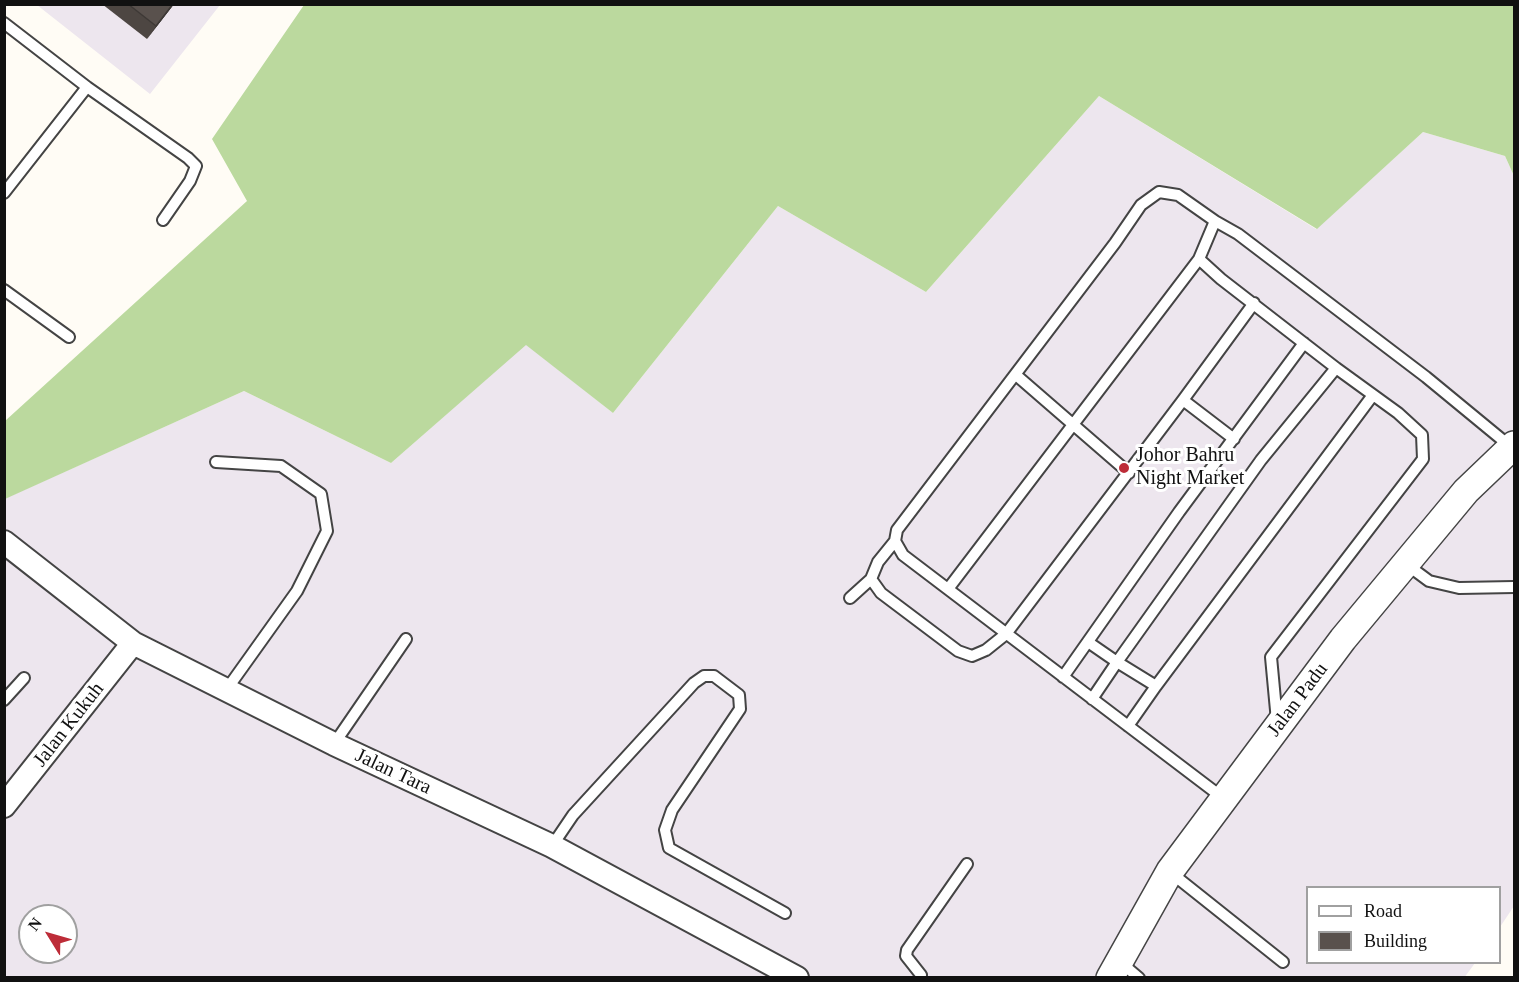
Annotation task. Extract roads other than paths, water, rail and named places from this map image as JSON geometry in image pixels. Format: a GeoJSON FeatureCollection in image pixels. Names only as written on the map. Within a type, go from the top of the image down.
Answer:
{"type":"FeatureCollection","features":[{"type":"Feature","properties":{"kind":"street","name":"Jalan Padu"},"geometry":{"type":"LineString","coordinates":[[1114,969],[1170,872],[1343,639],[1466,491],[1513,446]]}},
{"type":"Feature","properties":{"kind":"street","name":"Jalan Tara"},"geometry":{"type":"LineString","coordinates":[[4,542],[133,643],[333,744],[552,846],[797,978]]}},
{"type":"Feature","properties":{"kind":"street","name":"Jalan Kukuh"},"geometry":{"type":"LineString","coordinates":[[4,806],[133,643]]}},
{"type":"Feature","properties":{"kind":"lane"},"geometry":{"type":"LineString","coordinates":[[4,23],[196,166],[190,181],[163,220]]}},
{"type":"Feature","properties":{"kind":"lane"},"geometry":{"type":"LineString","coordinates":[[4,193],[87,87]]}},
{"type":"Feature","properties":{"kind":"lane"},"geometry":{"type":"LineString","coordinates":[[850,598],[871,579],[878,562],[895,542],[897,530],[1016,375],[1141,205],[1159,192],[1178,195],[1215,221],[1239,234],[1513,446]]}},
{"type":"Feature","properties":{"kind":"lane"},"geometry":{"type":"LineString","coordinates":[[948,589],[1199,259],[1215,221]]}},
{"type":"Feature","properties":{"kind":"lane"},"geometry":{"type":"LineString","coordinates":[[1199,259],[1221,279],[1336,368],[1398,413],[1422,435],[1423,459],[1272,657],[1277,727]]}},
{"type":"Feature","properties":{"kind":"lane"},"geometry":{"type":"LineString","coordinates":[[4,290],[69,337]]}},
{"type":"Feature","properties":{"kind":"lane"},"geometry":{"type":"LineString","coordinates":[[871,579],[882,593],[958,651],[972,656],[986,650],[1006,634],[1254,303]]}},
{"type":"Feature","properties":{"kind":"lane"},"geometry":{"type":"LineString","coordinates":[[1063,677],[1179,512],[1304,343]]}},
{"type":"Feature","properties":{"kind":"lane"},"geometry":{"type":"LineString","coordinates":[[1092,699],[1261,460],[1336,368]]}},
{"type":"Feature","properties":{"kind":"lane"},"geometry":{"type":"LineString","coordinates":[[1016,375],[1129,472]]}},
{"type":"Feature","properties":{"kind":"lane"},"geometry":{"type":"LineString","coordinates":[[1128,726],[1373,395]]}},
{"type":"Feature","properties":{"kind":"lane"},"geometry":{"type":"LineString","coordinates":[[1183,400],[1234,439]]}},
{"type":"Feature","properties":{"kind":"lane"},"geometry":{"type":"LineString","coordinates":[[216,462],[281,466],[321,494],[327,531],[297,591],[227,689]]}},
{"type":"Feature","properties":{"kind":"lane"},"geometry":{"type":"LineString","coordinates":[[895,542],[903,555],[1223,799]]}},
{"type":"Feature","properties":{"kind":"lane"},"geometry":{"type":"LineString","coordinates":[[1406,564],[1429,581],[1459,588],[1515,587]]}},
{"type":"Feature","properties":{"kind":"lane"},"geometry":{"type":"LineString","coordinates":[[333,744],[406,639]]}},
{"type":"Feature","properties":{"kind":"lane"},"geometry":{"type":"LineString","coordinates":[[1088,642],[1156,686]]}},
{"type":"Feature","properties":{"kind":"lane"},"geometry":{"type":"LineString","coordinates":[[552,846],[573,815],[694,683],[704,676],[714,676],[740,695],[740,709],[672,810],[664,830],[669,848],[785,913]]}},
{"type":"Feature","properties":{"kind":"lane"},"geometry":{"type":"LineString","coordinates":[[4,700],[24,678]]}},
{"type":"Feature","properties":{"kind":"lane"},"geometry":{"type":"LineString","coordinates":[[920,978],[921,975],[906,956],[907,950],[967,864]]}},
{"type":"Feature","properties":{"kind":"lane"},"geometry":{"type":"LineString","coordinates":[[1170,872],[1283,962]]}},
{"type":"Feature","properties":{"kind":"lane"},"geometry":{"type":"LineString","coordinates":[[1114,969],[1139,978]]}},
{"type":"Feature","properties":{"kind":"place","name":"Johor Bahru Night Market"},"geometry":{"type":"Point","coordinates":[1124,468]}}]}
